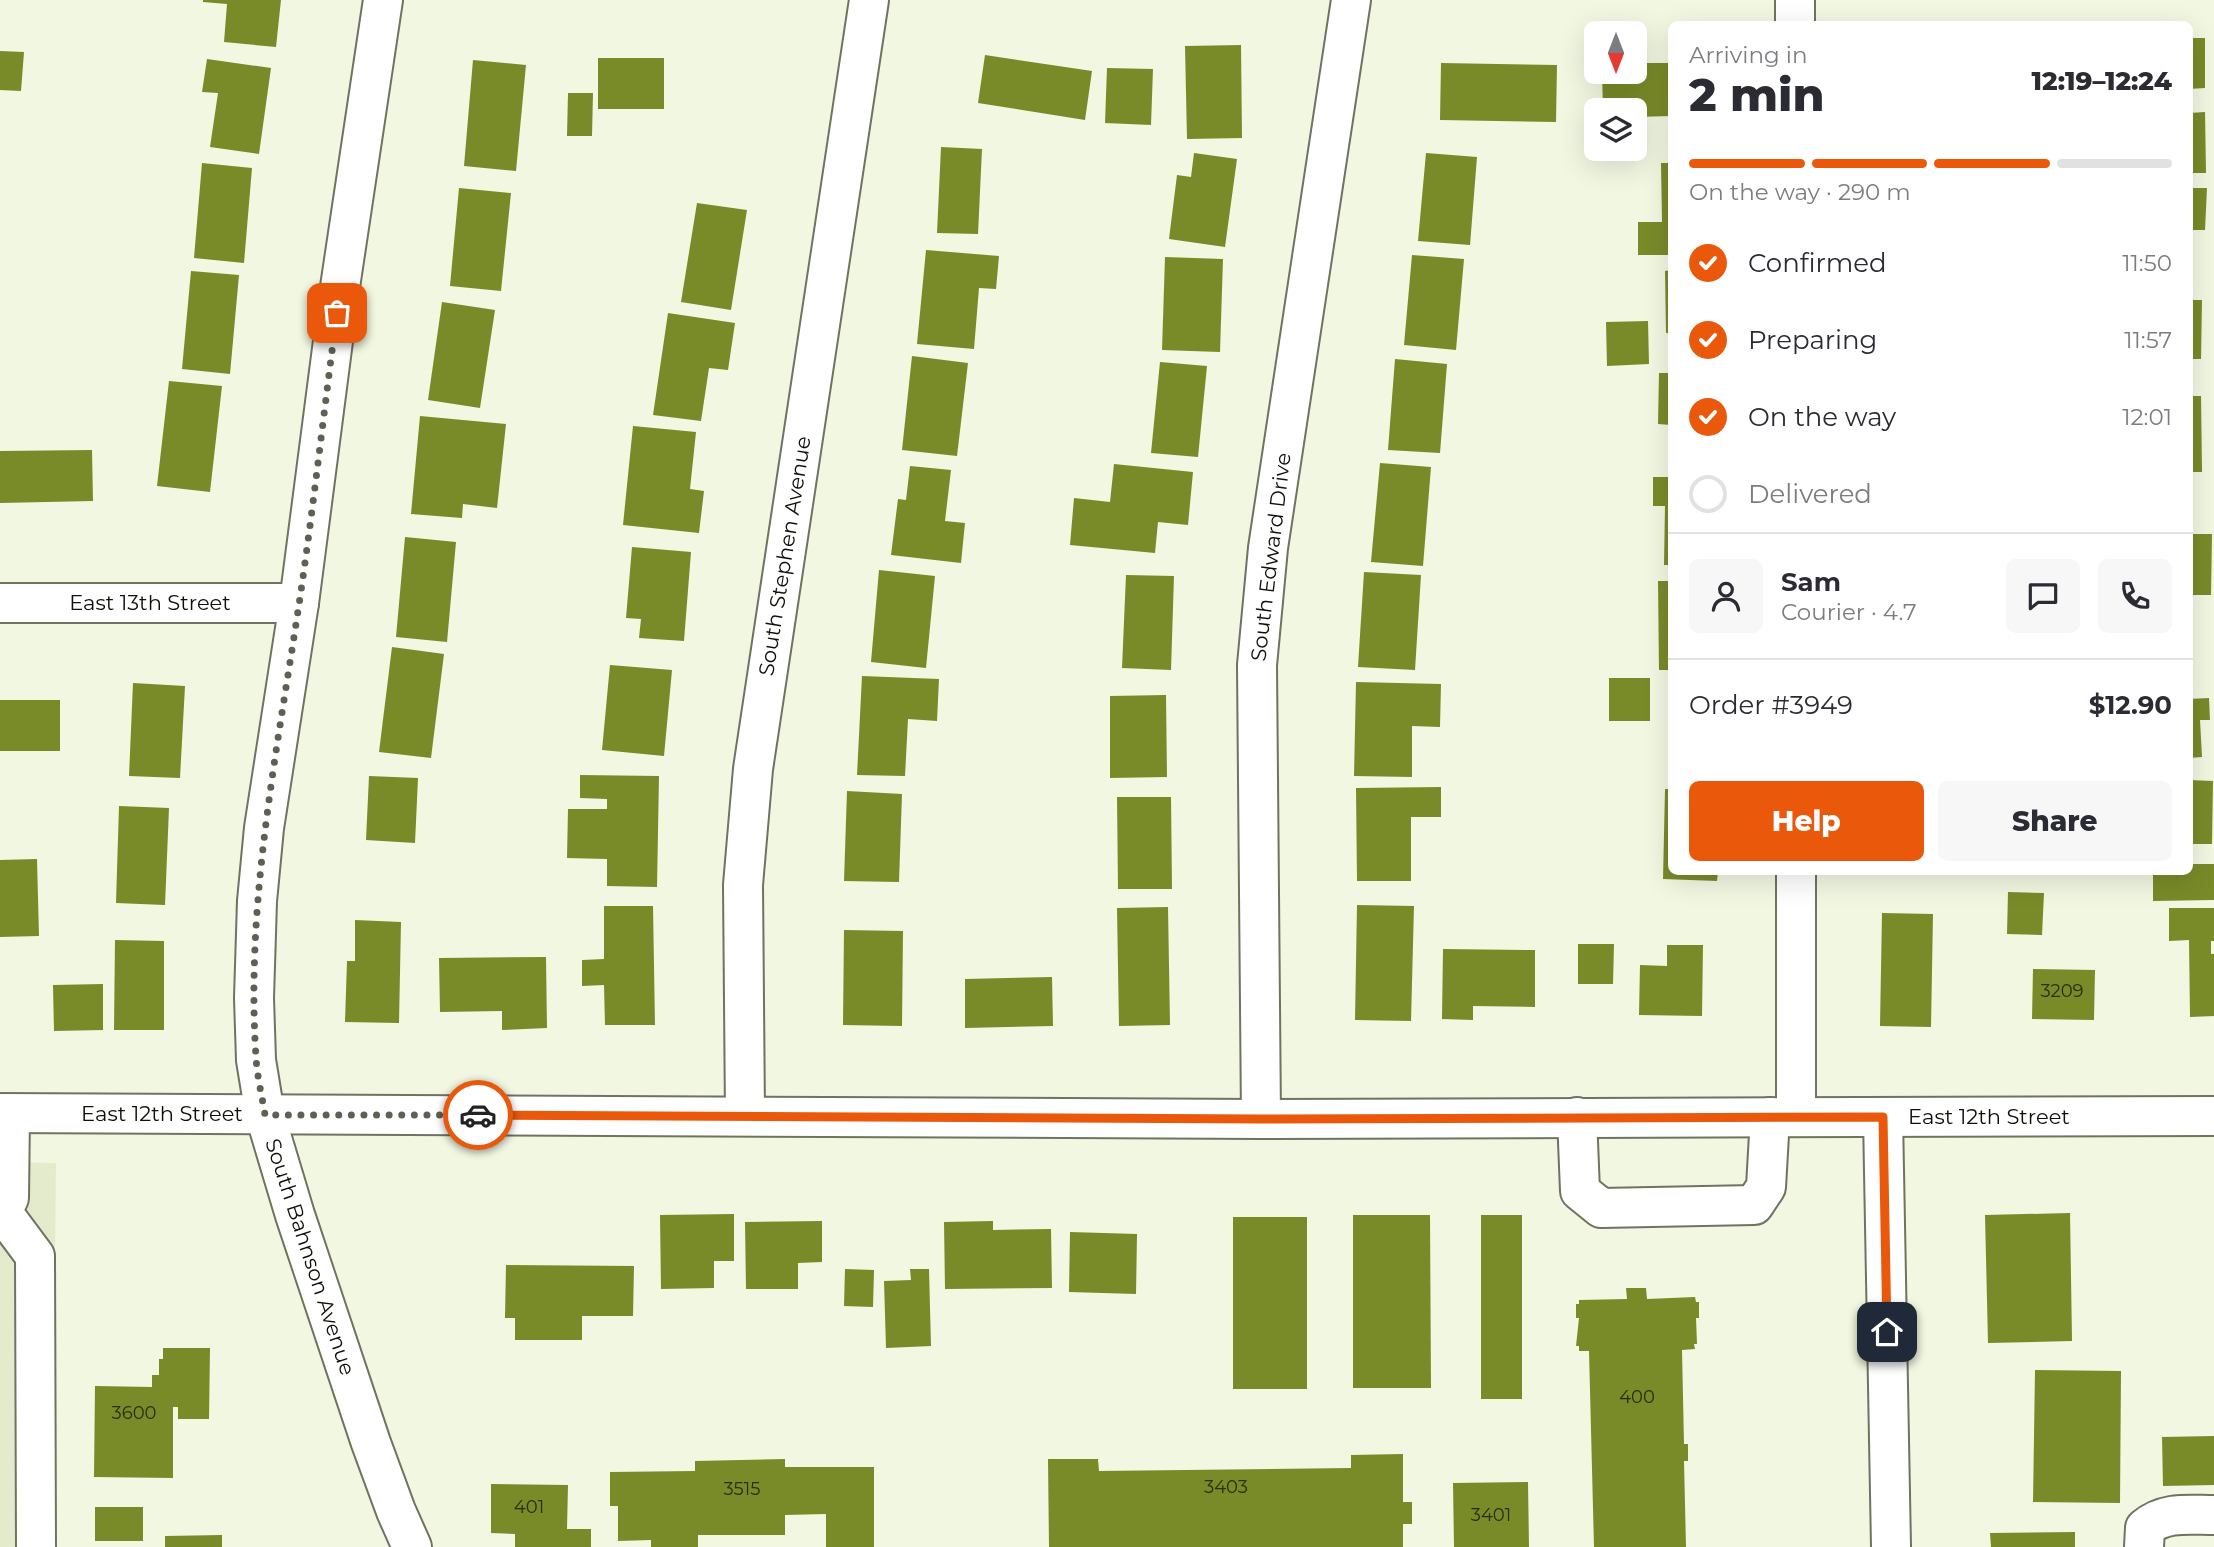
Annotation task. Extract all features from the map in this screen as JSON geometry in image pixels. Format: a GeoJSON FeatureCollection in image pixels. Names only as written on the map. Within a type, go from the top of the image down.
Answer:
{"type":"FeatureCollection","features":[{"type":"Feature","properties":{"kind":"street","name":"South Bahnson Avenue"},"geometry":{"type":"LineString","coordinates":[[383,0],[340,286],[299,603],[264,828],[257,901],[254,998],[256,1047],[265,1115],[295,1215],[371,1443],[412,1547]]}},
{"type":"Feature","properties":{"kind":"street","name":"South Stephen Avenue"},"geometry":{"type":"LineString","coordinates":[[745,1116],[743,885],[753,769],[869,0]]}},
{"type":"Feature","properties":{"kind":"street","name":"South Edward Drive"},"geometry":{"type":"LineString","coordinates":[[1261,1119],[1257,665],[1268,548],[1351,0]]}},
{"type":"Feature","properties":{"kind":"street"},"geometry":{"type":"LineString","coordinates":[[1795,0],[1795,21]]}},
{"type":"Feature","properties":{"kind":"street","name":"East 13th Street"},"geometry":{"type":"LineString","coordinates":[[0,603],[299,603]]}},
{"type":"Feature","properties":{"kind":"street"},"geometry":{"type":"LineString","coordinates":[[1577,1117],[1580,1191],[1601,1208],[1754,1206],[1766,1187],[1783,1116],[1796,875]]}},
{"type":"Feature","properties":{"kind":"street","name":"East 12th Street"},"geometry":{"type":"LineString","coordinates":[[5,1114],[1261,1119],[2214,1116]]}},
{"type":"Feature","properties":{"kind":"street"},"geometry":{"type":"LineString","coordinates":[[5,1114],[9,1198],[1,1214],[35,1256],[36,1547]]}},
{"type":"Feature","properties":{"kind":"street"},"geometry":{"type":"LineString","coordinates":[[1883,1117],[1891,1547]]}},
{"type":"Feature","properties":{"kind":"street"},"geometry":{"type":"LineString","coordinates":[[2144,1547],[2146,1528],[2156,1519],[2170,1515],[2214,1515]]}},
{"type":"Feature","properties":{"kind":"shaded area"},"geometry":{"type":"Polygon","coordinates":[[[0,1162],[56,1163],[52,1547],[0,1547],[0,1162]]]}},
{"type":"Feature","properties":{"kind":"building"},"geometry":{"type":"Polygon","coordinates":[[[203,0],[281,0],[276,47],[224,42],[227,4],[203,0]]]}},
{"type":"Feature","properties":{"kind":"building"},"geometry":{"type":"Polygon","coordinates":[[[2193,38],[2205,38],[2205,88],[2193,89],[2193,38]]]}},
{"type":"Feature","properties":{"kind":"building"},"geometry":{"type":"Polygon","coordinates":[[[1241,45],[1242,138],[1187,139],[1185,46],[1241,45]]]}},
{"type":"Feature","properties":{"kind":"building"},"geometry":{"type":"Polygon","coordinates":[[[0,51],[24,52],[21,91],[0,90],[0,51]]]}},
{"type":"Feature","properties":{"kind":"building"},"geometry":{"type":"Polygon","coordinates":[[[985,55],[1092,71],[1085,120],[978,103],[985,55]]]}},
{"type":"Feature","properties":{"kind":"building"},"geometry":{"type":"Polygon","coordinates":[[[598,58],[664,58],[664,109],[598,109],[598,58]]]}},
{"type":"Feature","properties":{"kind":"building"},"geometry":{"type":"Polygon","coordinates":[[[207,59],[271,68],[259,154],[210,147],[218,93],[202,92],[207,59]]]}},
{"type":"Feature","properties":{"kind":"building"},"geometry":{"type":"Polygon","coordinates":[[[473,60],[526,65],[516,171],[464,166],[473,60]]]}},
{"type":"Feature","properties":{"kind":"building"},"geometry":{"type":"Polygon","coordinates":[[[1441,63],[1557,65],[1556,122],[1440,120],[1441,63]]]}},
{"type":"Feature","properties":{"kind":"building"},"geometry":{"type":"Polygon","coordinates":[[[1647,63],[1668,63],[1668,116],[1647,117],[1647,98],[1603,98],[1602,84],[1647,84],[1647,63]]]}},
{"type":"Feature","properties":{"kind":"building"},"geometry":{"type":"Polygon","coordinates":[[[1107,68],[1153,69],[1151,125],[1105,123],[1107,68]]]}},
{"type":"Feature","properties":{"kind":"building"},"geometry":{"type":"Polygon","coordinates":[[[568,93],[593,93],[592,136],[567,136],[568,93]]]}},
{"type":"Feature","properties":{"kind":"building"},"geometry":{"type":"Polygon","coordinates":[[[2205,112],[2206,173],[2193,173],[2193,113],[2205,112]]]}},
{"type":"Feature","properties":{"kind":"building"},"geometry":{"type":"Polygon","coordinates":[[[941,147],[982,149],[978,234],[937,233],[941,147]]]}},
{"type":"Feature","properties":{"kind":"building"},"geometry":{"type":"Polygon","coordinates":[[[1194,153],[1237,159],[1225,247],[1169,239],[1177,175],[1191,177],[1194,153]]]}},
{"type":"Feature","properties":{"kind":"building"},"geometry":{"type":"Polygon","coordinates":[[[1426,153],[1477,157],[1470,245],[1418,241],[1426,153]]]}},
{"type":"Feature","properties":{"kind":"building"},"geometry":{"type":"Polygon","coordinates":[[[202,163],[252,168],[244,263],[194,258],[202,163]]]}},
{"type":"Feature","properties":{"kind":"building"},"geometry":{"type":"Polygon","coordinates":[[[1661,163],[1668,163],[1668,255],[1638,255],[1638,222],[1662,222],[1661,163]]]}},
{"type":"Feature","properties":{"kind":"building"},"geometry":{"type":"Polygon","coordinates":[[[459,188],[511,193],[501,291],[450,286],[459,188]]]}},
{"type":"Feature","properties":{"kind":"building"},"geometry":{"type":"Polygon","coordinates":[[[2193,188],[2207,188],[2205,230],[2193,230],[2193,188]]]}},
{"type":"Feature","properties":{"kind":"building"},"geometry":{"type":"Polygon","coordinates":[[[697,203],[747,210],[731,310],[681,302],[697,203]]]}},
{"type":"Feature","properties":{"kind":"building"},"geometry":{"type":"Polygon","coordinates":[[[926,250],[999,256],[996,289],[979,288],[974,349],[917,344],[926,250]]]}},
{"type":"Feature","properties":{"kind":"building"},"geometry":{"type":"Polygon","coordinates":[[[1412,255],[1464,259],[1456,350],[1404,345],[1412,255]]]}},
{"type":"Feature","properties":{"kind":"building"},"geometry":{"type":"Polygon","coordinates":[[[1165,257],[1223,259],[1220,352],[1162,350],[1165,257]]]}},
{"type":"Feature","properties":{"kind":"building"},"geometry":{"type":"Polygon","coordinates":[[[1668,270],[1668,333],[1666,333],[1665,271],[1668,270]]]}},
{"type":"Feature","properties":{"kind":"building"},"geometry":{"type":"Polygon","coordinates":[[[191,271],[239,275],[230,374],[182,369],[191,271]]]}},
{"type":"Feature","properties":{"kind":"building"},"geometry":{"type":"Polygon","coordinates":[[[2193,300],[2202,300],[2201,359],[2193,359],[2193,300]]]}},
{"type":"Feature","properties":{"kind":"building"},"geometry":{"type":"Polygon","coordinates":[[[442,302],[495,310],[480,408],[428,400],[442,302]]]}},
{"type":"Feature","properties":{"kind":"building"},"geometry":{"type":"Polygon","coordinates":[[[668,313],[735,323],[728,370],[709,368],[701,421],[653,415],[668,313]]]}},
{"type":"Feature","properties":{"kind":"building"},"geometry":{"type":"Polygon","coordinates":[[[1648,321],[1649,364],[1607,366],[1606,322],[1648,321]]]}},
{"type":"Feature","properties":{"kind":"building"},"geometry":{"type":"Polygon","coordinates":[[[912,356],[968,363],[957,456],[902,450],[912,356]]]}},
{"type":"Feature","properties":{"kind":"building"},"geometry":{"type":"Polygon","coordinates":[[[1395,359],[1447,364],[1440,453],[1388,450],[1395,359]]]}},
{"type":"Feature","properties":{"kind":"building"},"geometry":{"type":"Polygon","coordinates":[[[1160,362],[1207,366],[1198,457],[1151,453],[1160,362]]]}},
{"type":"Feature","properties":{"kind":"building"},"geometry":{"type":"Polygon","coordinates":[[[1659,373],[1668,373],[1668,425],[1658,424],[1659,373]]]}},
{"type":"Feature","properties":{"kind":"building"},"geometry":{"type":"Polygon","coordinates":[[[169,381],[222,386],[210,492],[157,486],[169,381]]]}},
{"type":"Feature","properties":{"kind":"building"},"geometry":{"type":"Polygon","coordinates":[[[2193,396],[2201,396],[2202,472],[2193,472],[2193,396]]]}},
{"type":"Feature","properties":{"kind":"building"},"geometry":{"type":"Polygon","coordinates":[[[420,416],[506,424],[497,508],[463,504],[462,518],[411,514],[420,416]]]}},
{"type":"Feature","properties":{"kind":"building"},"geometry":{"type":"Polygon","coordinates":[[[633,426],[696,432],[690,489],[704,491],[699,533],[623,525],[633,426]]]}},
{"type":"Feature","properties":{"kind":"building"},"geometry":{"type":"Polygon","coordinates":[[[92,450],[93,501],[0,503],[0,451],[92,450]]]}},
{"type":"Feature","properties":{"kind":"building"},"geometry":{"type":"Polygon","coordinates":[[[1380,463],[1431,467],[1423,566],[1371,562],[1380,463]]]}},
{"type":"Feature","properties":{"kind":"building"},"geometry":{"type":"Polygon","coordinates":[[[1114,464],[1193,472],[1188,525],[1158,522],[1155,553],[1070,545],[1074,498],[1110,502],[1114,464]]]}},
{"type":"Feature","properties":{"kind":"building"},"geometry":{"type":"Polygon","coordinates":[[[910,466],[951,470],[945,521],[965,523],[961,563],[891,555],[898,499],[906,500],[910,466]]]}},
{"type":"Feature","properties":{"kind":"building"},"geometry":{"type":"Polygon","coordinates":[[[1653,477],[1668,477],[1668,565],[1664,565],[1665,506],[1653,506],[1653,477]]]}},
{"type":"Feature","properties":{"kind":"building"},"geometry":{"type":"Polygon","coordinates":[[[2193,534],[2212,534],[2211,595],[2193,595],[2193,534]]]}},
{"type":"Feature","properties":{"kind":"building"},"geometry":{"type":"Polygon","coordinates":[[[405,537],[456,542],[447,642],[396,637],[405,537]]]}},
{"type":"Feature","properties":{"kind":"building"},"geometry":{"type":"Polygon","coordinates":[[[632,547],[691,552],[684,641],[639,638],[641,619],[626,618],[632,547]]]}},
{"type":"Feature","properties":{"kind":"building"},"geometry":{"type":"Polygon","coordinates":[[[879,570],[935,576],[926,668],[871,662],[879,570]]]}},
{"type":"Feature","properties":{"kind":"building"},"geometry":{"type":"Polygon","coordinates":[[[1364,572],[1421,575],[1415,670],[1358,667],[1364,572]]]}},
{"type":"Feature","properties":{"kind":"building"},"geometry":{"type":"Polygon","coordinates":[[[1126,575],[1174,576],[1171,670],[1122,668],[1126,575]]]}},
{"type":"Feature","properties":{"kind":"building"},"geometry":{"type":"Polygon","coordinates":[[[1658,581],[1668,581],[1668,670],[1659,670],[1658,581]]]}},
{"type":"Feature","properties":{"kind":"building"},"geometry":{"type":"Polygon","coordinates":[[[392,647],[444,654],[431,758],[379,752],[392,647]]]}},
{"type":"Feature","properties":{"kind":"building"},"geometry":{"type":"Polygon","coordinates":[[[610,665],[672,670],[664,756],[602,750],[610,665]]]}},
{"type":"Feature","properties":{"kind":"building"},"geometry":{"type":"Polygon","coordinates":[[[862,676],[939,679],[937,721],[908,719],[905,776],[857,775],[862,676]]]}},
{"type":"Feature","properties":{"kind":"building"},"geometry":{"type":"Polygon","coordinates":[[[1609,678],[1650,678],[1650,721],[1609,721],[1609,678]]]}},
{"type":"Feature","properties":{"kind":"building"},"geometry":{"type":"Polygon","coordinates":[[[1356,682],[1441,684],[1440,727],[1412,726],[1412,777],[1354,776],[1356,682]]]}},
{"type":"Feature","properties":{"kind":"building"},"geometry":{"type":"Polygon","coordinates":[[[133,683],[185,686],[180,778],[129,776],[133,683]]]}},
{"type":"Feature","properties":{"kind":"building"},"geometry":{"type":"Polygon","coordinates":[[[1166,695],[1167,777],[1110,778],[1110,696],[1166,695]]]}},
{"type":"Feature","properties":{"kind":"building"},"geometry":{"type":"Polygon","coordinates":[[[2209,698],[2210,720],[2200,720],[2202,757],[2193,758],[2193,699],[2209,698]]]}},
{"type":"Feature","properties":{"kind":"building"},"geometry":{"type":"Polygon","coordinates":[[[0,700],[60,700],[60,751],[0,751],[0,700]]]}},
{"type":"Feature","properties":{"kind":"building"},"geometry":{"type":"Polygon","coordinates":[[[580,775],[659,776],[657,887],[607,886],[607,859],[567,858],[568,809],[607,809],[607,799],[580,798],[580,775]]]}},
{"type":"Feature","properties":{"kind":"building"},"geometry":{"type":"Polygon","coordinates":[[[369,776],[418,778],[415,843],[366,840],[369,776]]]}},
{"type":"Feature","properties":{"kind":"building"},"geometry":{"type":"Polygon","coordinates":[[[2193,780],[2213,781],[2212,844],[2193,844],[2193,780]]]}},
{"type":"Feature","properties":{"kind":"building"},"geometry":{"type":"Polygon","coordinates":[[[1441,787],[1441,817],[1411,817],[1411,881],[1357,881],[1356,788],[1441,787]]]}},
{"type":"Feature","properties":{"kind":"building"},"geometry":{"type":"Polygon","coordinates":[[[1665,789],[1668,789],[1668,875],[1718,875],[1717,881],[1663,879],[1665,789]]]}},
{"type":"Feature","properties":{"kind":"building"},"geometry":{"type":"Polygon","coordinates":[[[847,791],[902,794],[899,882],[844,881],[847,791]]]}},
{"type":"Feature","properties":{"kind":"building"},"geometry":{"type":"Polygon","coordinates":[[[1117,797],[1171,797],[1172,889],[1118,889],[1117,797]]]}},
{"type":"Feature","properties":{"kind":"building"},"geometry":{"type":"Polygon","coordinates":[[[119,806],[169,808],[165,905],[116,903],[119,806]]]}},
{"type":"Feature","properties":{"kind":"building"},"geometry":{"type":"Polygon","coordinates":[[[37,859],[39,936],[0,937],[0,860],[37,859]]]}},
{"type":"Feature","properties":{"kind":"building"},"geometry":{"type":"Polygon","coordinates":[[[2193,864],[2214,864],[2214,900],[2153,901],[2153,875],[2193,875],[2193,864]]]}},
{"type":"Feature","properties":{"kind":"building"},"geometry":{"type":"Polygon","coordinates":[[[2008,892],[2044,893],[2042,935],[2007,934],[2008,892]]]}},
{"type":"Feature","properties":{"kind":"building"},"geometry":{"type":"Polygon","coordinates":[[[1357,905],[1414,906],[1411,1021],[1355,1020],[1357,905]]]}},
{"type":"Feature","properties":{"kind":"building"},"geometry":{"type":"Polygon","coordinates":[[[604,906],[653,906],[655,1025],[605,1025],[604,985],[582,986],[582,960],[604,959],[604,906]]]}},
{"type":"Feature","properties":{"kind":"building"},"geometry":{"type":"Polygon","coordinates":[[[1168,907],[1170,1025],[1119,1026],[1117,908],[1168,907]]]}},
{"type":"Feature","properties":{"kind":"building"},"geometry":{"type":"Polygon","coordinates":[[[2169,908],[2214,908],[2214,941],[2211,941],[2211,954],[2214,954],[2214,1016],[2190,1017],[2189,940],[2169,941],[2169,908]]]}},
{"type":"Feature","properties":{"kind":"building"},"geometry":{"type":"Polygon","coordinates":[[[1882,913],[1933,914],[1931,1027],[1880,1026],[1882,913]]]}},
{"type":"Feature","properties":{"kind":"building"},"geometry":{"type":"Polygon","coordinates":[[[355,920],[401,922],[399,1023],[345,1022],[347,961],[355,961],[355,920]]]}},
{"type":"Feature","properties":{"kind":"building"},"geometry":{"type":"Polygon","coordinates":[[[844,930],[903,931],[902,1026],[843,1025],[844,930]]]}},
{"type":"Feature","properties":{"kind":"building"},"geometry":{"type":"Polygon","coordinates":[[[115,940],[164,941],[164,1030],[114,1030],[115,940]]]}},
{"type":"Feature","properties":{"kind":"building"},"geometry":{"type":"Polygon","coordinates":[[[1578,944],[1614,944],[1613,984],[1578,984],[1578,944]]]}},
{"type":"Feature","properties":{"kind":"building"},"geometry":{"type":"Polygon","coordinates":[[[1667,945],[1703,945],[1702,1016],[1639,1015],[1640,965],[1667,966],[1667,945]]]}},
{"type":"Feature","properties":{"kind":"building"},"geometry":{"type":"Polygon","coordinates":[[[1443,949],[1535,950],[1535,1007],[1473,1006],[1473,1020],[1442,1019],[1443,949]]]}},
{"type":"Feature","properties":{"kind":"building"},"geometry":{"type":"Polygon","coordinates":[[[546,957],[547,1028],[502,1030],[502,1011],[440,1012],[439,958],[546,957]]]}},
{"type":"Feature","properties":{"kind":"building"},"geometry":{"type":"Polygon","coordinates":[[[2033,969],[2095,970],[2094,1020],[2032,1019],[2033,969]]]}},
{"type":"Feature","properties":{"kind":"building"},"geometry":{"type":"Polygon","coordinates":[[[1052,977],[1053,1026],[965,1028],[965,979],[1052,977]]]}},
{"type":"Feature","properties":{"kind":"building"},"geometry":{"type":"Polygon","coordinates":[[[103,984],[103,1030],[54,1031],[53,985],[103,984]]]}},
{"type":"Feature","properties":{"kind":"building"},"geometry":{"type":"Polygon","coordinates":[[[2070,1213],[2072,1341],[1988,1343],[1985,1215],[2070,1213]]]}},
{"type":"Feature","properties":{"kind":"building"},"geometry":{"type":"Polygon","coordinates":[[[734,1214],[734,1261],[714,1261],[714,1288],[661,1289],[660,1215],[734,1214]]]}},
{"type":"Feature","properties":{"kind":"building"},"geometry":{"type":"Polygon","coordinates":[[[1353,1215],[1430,1215],[1431,1388],[1353,1388],[1353,1215]]]}},
{"type":"Feature","properties":{"kind":"building"},"geometry":{"type":"Polygon","coordinates":[[[1481,1215],[1522,1215],[1522,1399],[1481,1399],[1481,1215]]]}},
{"type":"Feature","properties":{"kind":"building"},"geometry":{"type":"Polygon","coordinates":[[[1233,1217],[1307,1217],[1307,1389],[1233,1389],[1233,1217]]]}},
{"type":"Feature","properties":{"kind":"building"},"geometry":{"type":"Polygon","coordinates":[[[822,1221],[822,1262],[798,1263],[798,1289],[746,1289],[745,1222],[822,1221]]]}},
{"type":"Feature","properties":{"kind":"building"},"geometry":{"type":"Polygon","coordinates":[[[993,1221],[993,1230],[1051,1229],[1052,1288],[945,1289],[944,1222],[993,1221]]]}},
{"type":"Feature","properties":{"kind":"building"},"geometry":{"type":"Polygon","coordinates":[[[1070,1232],[1137,1234],[1136,1294],[1069,1292],[1070,1232]]]}},
{"type":"Feature","properties":{"kind":"building"},"geometry":{"type":"Polygon","coordinates":[[[506,1265],[634,1266],[633,1316],[582,1316],[582,1340],[515,1340],[515,1318],[505,1318],[506,1265]]]}},
{"type":"Feature","properties":{"kind":"building"},"geometry":{"type":"Polygon","coordinates":[[[845,1269],[874,1270],[873,1307],[844,1306],[845,1269]]]}},
{"type":"Feature","properties":{"kind":"building"},"geometry":{"type":"Polygon","coordinates":[[[910,1269],[929,1269],[931,1346],[886,1348],[884,1281],[911,1280],[910,1269]]]}},
{"type":"Feature","properties":{"kind":"building"},"geometry":{"type":"Polygon","coordinates":[[[1626,1288],[1646,1288],[1647,1299],[1695,1297],[1696,1302],[1699,1302],[1699,1318],[1696,1318],[1697,1344],[1694,1344],[1695,1349],[1682,1350],[1684,1444],[1688,1444],[1688,1461],[1684,1461],[1686,1547],[1594,1547],[1589,1351],[1579,1351],[1579,1346],[1576,1346],[1579,1318],[1576,1318],[1576,1304],[1579,1304],[1579,1300],[1627,1299],[1626,1288]]]}},
{"type":"Feature","properties":{"kind":"building"},"geometry":{"type":"Polygon","coordinates":[[[163,1348],[210,1348],[209,1419],[178,1419],[178,1407],[173,1407],[173,1478],[94,1477],[95,1386],[152,1387],[152,1375],[159,1375],[159,1359],[163,1359],[163,1348]]]}},
{"type":"Feature","properties":{"kind":"building"},"geometry":{"type":"Polygon","coordinates":[[[2035,1370],[2121,1371],[2120,1503],[2033,1502],[2035,1370]]]}},
{"type":"Feature","properties":{"kind":"building"},"geometry":{"type":"Polygon","coordinates":[[[2214,1436],[2214,1485],[2163,1486],[2162,1437],[2214,1436]]]}},
{"type":"Feature","properties":{"kind":"building"},"geometry":{"type":"Polygon","coordinates":[[[1403,1454],[1403,1502],[1412,1502],[1412,1524],[1403,1524],[1403,1547],[1049,1547],[1048,1459],[1098,1459],[1099,1471],[1351,1468],[1351,1455],[1403,1454]]]}},
{"type":"Feature","properties":{"kind":"building"},"geometry":{"type":"Polygon","coordinates":[[[785,1459],[785,1467],[874,1467],[874,1547],[826,1547],[826,1514],[785,1515],[785,1535],[698,1535],[698,1547],[651,1547],[651,1540],[618,1541],[618,1506],[610,1506],[610,1472],[695,1471],[695,1461],[785,1459]]]}},
{"type":"Feature","properties":{"kind":"building"},"geometry":{"type":"Polygon","coordinates":[[[1528,1482],[1529,1547],[1454,1547],[1453,1483],[1528,1482]]]}},
{"type":"Feature","properties":{"kind":"building"},"geometry":{"type":"Polygon","coordinates":[[[491,1484],[568,1485],[567,1529],[591,1529],[591,1547],[515,1547],[515,1534],[491,1533],[491,1484]]]}},
{"type":"Feature","properties":{"kind":"building"},"geometry":{"type":"Polygon","coordinates":[[[95,1507],[143,1507],[143,1541],[95,1541],[95,1507]]]}},
{"type":"Feature","properties":{"kind":"building"},"geometry":{"type":"Polygon","coordinates":[[[2075,1532],[2075,1547],[1991,1547],[1990,1533],[2075,1532]]]}},
{"type":"Feature","properties":{"kind":"building"},"geometry":{"type":"Polygon","coordinates":[[[222,1535],[222,1547],[165,1547],[165,1536],[222,1535]]]}},
{"type":"Feature","properties":{"kind":"way so far"},"geometry":{"type":"LineString","coordinates":[[337,313],[299,603],[264,828],[257,901],[254,998],[256,1060],[265,1115],[478,1115]]}},
{"type":"Feature","properties":{"kind":"route"},"geometry":{"type":"LineString","coordinates":[[478,1115],[1261,1119],[1883,1117],[1887,1332]]}}]}
